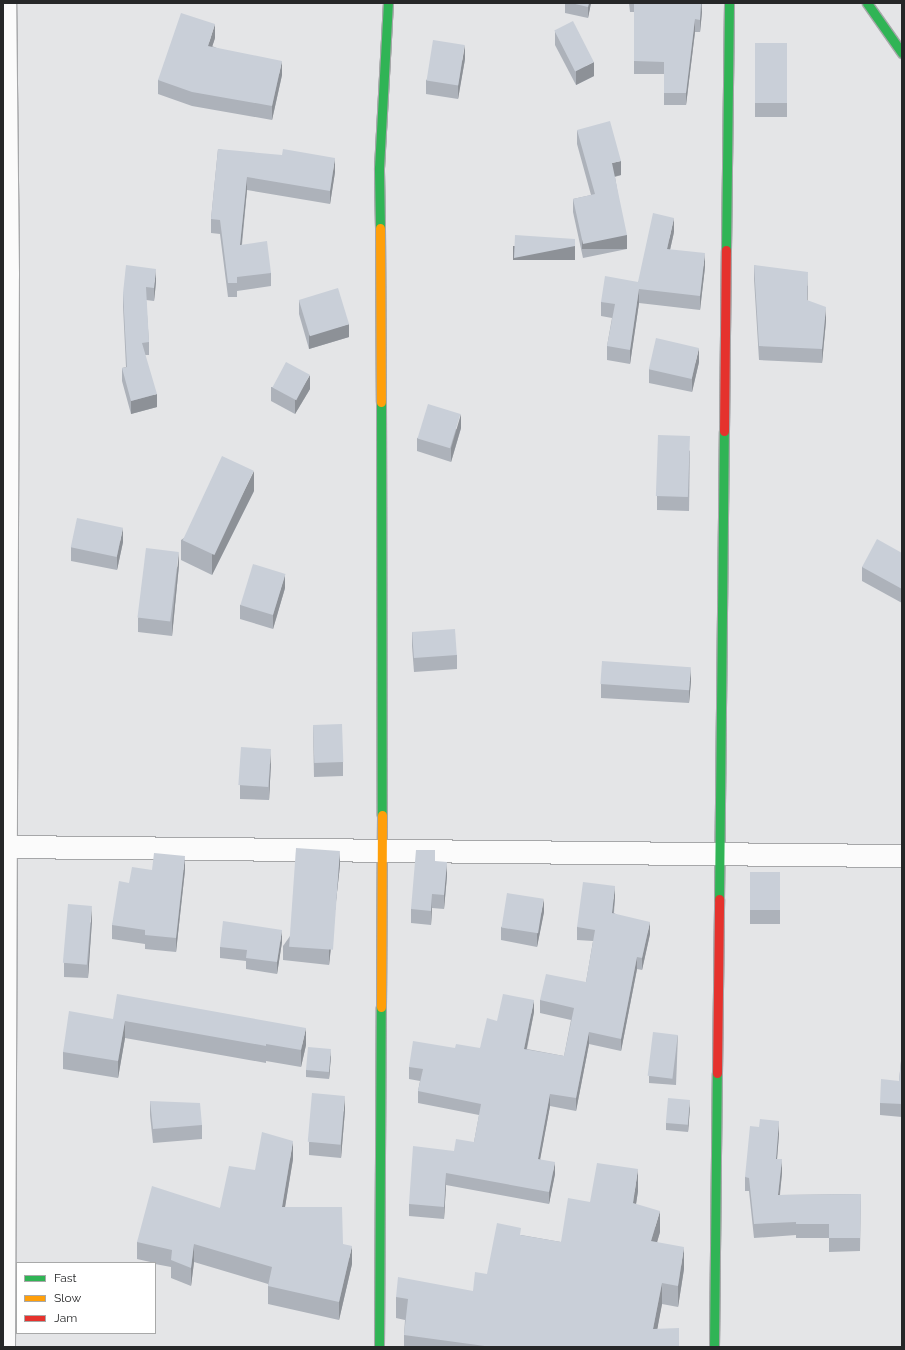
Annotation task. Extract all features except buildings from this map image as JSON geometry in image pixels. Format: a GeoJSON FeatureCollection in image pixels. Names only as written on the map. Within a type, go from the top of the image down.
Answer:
{"type":"FeatureCollection","features":[{"type":"Feature","properties":{"kind":"main road"},"geometry":{"type":"LineString","coordinates":[[379,1347],[383,564],[379,168],[388,3]]}},
{"type":"Feature","properties":{"kind":"main road"},"geometry":{"type":"LineString","coordinates":[[714,1347],[729,3]]}},
{"type":"Feature","properties":{"kind":"main road"},"geometry":{"type":"LineString","coordinates":[[867,3],[902,53]]}},
{"type":"Feature","properties":{"kind":"street"},"geometry":{"type":"LineString","coordinates":[[4,1347],[6,847],[5,3]]}},
{"type":"Feature","properties":{"kind":"street"},"geometry":{"type":"LineString","coordinates":[[6,847],[382,852],[902,856]]}},
{"type":"Feature","properties":{"kind":"traffic: fast"},"geometry":{"type":"LineString","coordinates":[[380,228],[379,168],[388,3]]}},
{"type":"Feature","properties":{"kind":"traffic: fast"},"geometry":{"type":"LineString","coordinates":[[726,250],[729,3]]}},
{"type":"Feature","properties":{"kind":"traffic: fast"},"geometry":{"type":"LineString","coordinates":[[867,3],[902,53]]}},
{"type":"Feature","properties":{"kind":"traffic: fast"},"geometry":{"type":"LineString","coordinates":[[381,402],[382,815]]}},
{"type":"Feature","properties":{"kind":"traffic: fast"},"geometry":{"type":"LineString","coordinates":[[719,899],[724,431]]}},
{"type":"Feature","properties":{"kind":"traffic: fast"},"geometry":{"type":"LineString","coordinates":[[379,1347],[381,1007]]}},
{"type":"Feature","properties":{"kind":"traffic: fast"},"geometry":{"type":"LineString","coordinates":[[714,1347],[717,1073]]}},
{"type":"Feature","properties":{"kind":"traffic: slow"},"geometry":{"type":"LineString","coordinates":[[380,228],[381,402]]}},
{"type":"Feature","properties":{"kind":"traffic: slow"},"geometry":{"type":"LineString","coordinates":[[381,1007],[382,815]]}},
{"type":"Feature","properties":{"kind":"traffic: jam"},"geometry":{"type":"LineString","coordinates":[[724,431],[726,250]]}},
{"type":"Feature","properties":{"kind":"traffic: jam"},"geometry":{"type":"LineString","coordinates":[[717,1073],[719,899]]}}]}
